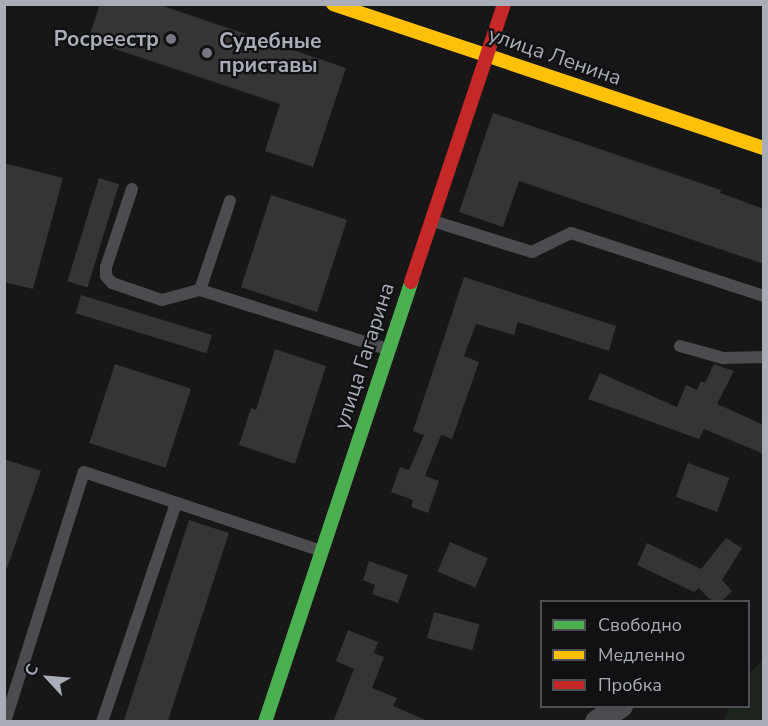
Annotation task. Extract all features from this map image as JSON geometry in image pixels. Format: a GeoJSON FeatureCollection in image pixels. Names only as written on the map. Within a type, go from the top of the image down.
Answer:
{"type":"FeatureCollection","features":[{"type":"Feature","properties":{"kind":"street","name":"улица Ленина"},"geometry":{"type":"LineString","coordinates":[[333,4],[764,148]]}},
{"type":"Feature","properties":{"kind":"street","name":"улица Гагарина"},"geometry":{"type":"LineString","coordinates":[[265,722],[504,4]]}},
{"type":"Feature","properties":{"kind":"street"},"geometry":{"type":"LineString","coordinates":[[597,722],[618,708]]}},
{"type":"Feature","properties":{"kind":"lane"},"geometry":{"type":"LineString","coordinates":[[132,189],[106,276],[112,283],[162,300],[200,290],[389,350]]}},
{"type":"Feature","properties":{"kind":"lane"},"geometry":{"type":"LineString","coordinates":[[200,290],[230,201]]}},
{"type":"Feature","properties":{"kind":"lane"},"geometry":{"type":"LineString","coordinates":[[431,221],[532,252],[571,233],[764,296]]}},
{"type":"Feature","properties":{"kind":"lane"},"geometry":{"type":"LineString","coordinates":[[680,346],[723,358],[764,357]]}},
{"type":"Feature","properties":{"kind":"lane"},"geometry":{"type":"LineString","coordinates":[[5,722],[84,472],[175,506],[321,551]]}},
{"type":"Feature","properties":{"kind":"lane"},"geometry":{"type":"LineString","coordinates":[[102,722],[175,506]]}},
{"type":"Feature","properties":{"kind":"shaded area"},"geometry":{"type":"Polygon","coordinates":[[[763,660],[763,721],[723,721],[729,708],[750,708],[750,672],[763,660]]]}},
{"type":"Feature","properties":{"kind":"building"},"geometry":{"type":"Polygon","coordinates":[[[100,4],[157,4],[346,68],[313,167],[265,151],[280,104],[88,40],[100,4]]]}},
{"type":"Feature","properties":{"kind":"building"},"geometry":{"type":"Polygon","coordinates":[[[493,113],[721,190],[720,193],[764,209],[764,264],[519,181],[503,227],[459,212],[493,113]]]}},
{"type":"Feature","properties":{"kind":"building"},"geometry":{"type":"Polygon","coordinates":[[[4,163],[63,178],[33,289],[4,282],[4,163]]]}},
{"type":"Feature","properties":{"kind":"building"},"geometry":{"type":"Polygon","coordinates":[[[99,178],[119,184],[88,287],[67,281],[99,178]]]}},
{"type":"Feature","properties":{"kind":"building"},"geometry":{"type":"Polygon","coordinates":[[[271,195],[347,220],[317,312],[241,287],[271,195]]]}},
{"type":"Feature","properties":{"kind":"building"},"geometry":{"type":"Polygon","coordinates":[[[464,277],[616,326],[609,351],[518,322],[514,335],[476,324],[464,356],[479,362],[452,439],[441,435],[425,476],[439,481],[428,513],[411,507],[413,500],[391,492],[400,467],[409,470],[424,435],[413,431],[464,277]]]}},
{"type":"Feature","properties":{"kind":"building"},"geometry":{"type":"Polygon","coordinates":[[[81,295],[212,335],[206,353],[75,313],[81,295]]]}},
{"type":"Feature","properties":{"kind":"building"},"geometry":{"type":"Polygon","coordinates":[[[275,349],[326,366],[295,464],[239,445],[251,408],[256,410],[275,349]]]}},
{"type":"Feature","properties":{"kind":"building"},"geometry":{"type":"Polygon","coordinates":[[[115,364],[191,389],[165,468],[89,443],[115,364]]]}},
{"type":"Feature","properties":{"kind":"building"},"geometry":{"type":"Polygon","coordinates":[[[714,364],[734,371],[717,404],[764,425],[764,454],[704,429],[699,439],[588,399],[600,373],[677,407],[686,385],[697,390],[701,381],[705,383],[714,364]]]}},
{"type":"Feature","properties":{"kind":"building"},"geometry":{"type":"Polygon","coordinates":[[[4,459],[41,471],[7,568],[4,567],[4,459]]]}},
{"type":"Feature","properties":{"kind":"building"},"geometry":{"type":"Polygon","coordinates":[[[688,463],[729,478],[717,512],[676,497],[688,463]]]}},
{"type":"Feature","properties":{"kind":"building"},"geometry":{"type":"Polygon","coordinates":[[[189,520],[229,533],[168,722],[123,722],[189,520]]]}},
{"type":"Feature","properties":{"kind":"building"},"geometry":{"type":"Polygon","coordinates":[[[726,538],[742,548],[722,580],[732,591],[723,600],[709,599],[699,588],[694,592],[637,565],[647,543],[701,569],[726,538]]]}},
{"type":"Feature","properties":{"kind":"building"},"geometry":{"type":"Polygon","coordinates":[[[450,542],[488,558],[475,587],[437,571],[450,542]]]}},
{"type":"Feature","properties":{"kind":"building"},"geometry":{"type":"Polygon","coordinates":[[[369,561],[408,575],[398,603],[372,594],[375,585],[363,580],[369,561]]]}},
{"type":"Feature","properties":{"kind":"building"},"geometry":{"type":"Polygon","coordinates":[[[434,612],[479,624],[472,650],[427,638],[434,612]]]}},
{"type":"Feature","properties":{"kind":"building"},"geometry":{"type":"Polygon","coordinates":[[[348,630],[378,642],[374,653],[384,657],[372,688],[397,698],[393,706],[430,722],[333,722],[354,669],[336,661],[348,630]]]}},
{"type":"Feature","properties":{"kind":"traffic: fast"},"geometry":{"type":"LineString","coordinates":[[265,722],[411,282]]}},
{"type":"Feature","properties":{"kind":"traffic: slow"},"geometry":{"type":"LineString","coordinates":[[333,4],[764,148]]}},
{"type":"Feature","properties":{"kind":"traffic: jam"},"geometry":{"type":"LineString","coordinates":[[411,282],[504,4]]}},
{"type":"Feature","properties":{"kind":"place","name":"Росреестр"},"geometry":{"type":"Point","coordinates":[171,39]}},
{"type":"Feature","properties":{"kind":"place","name":"Судебные приставы"},"geometry":{"type":"Point","coordinates":[207,53]}}]}
